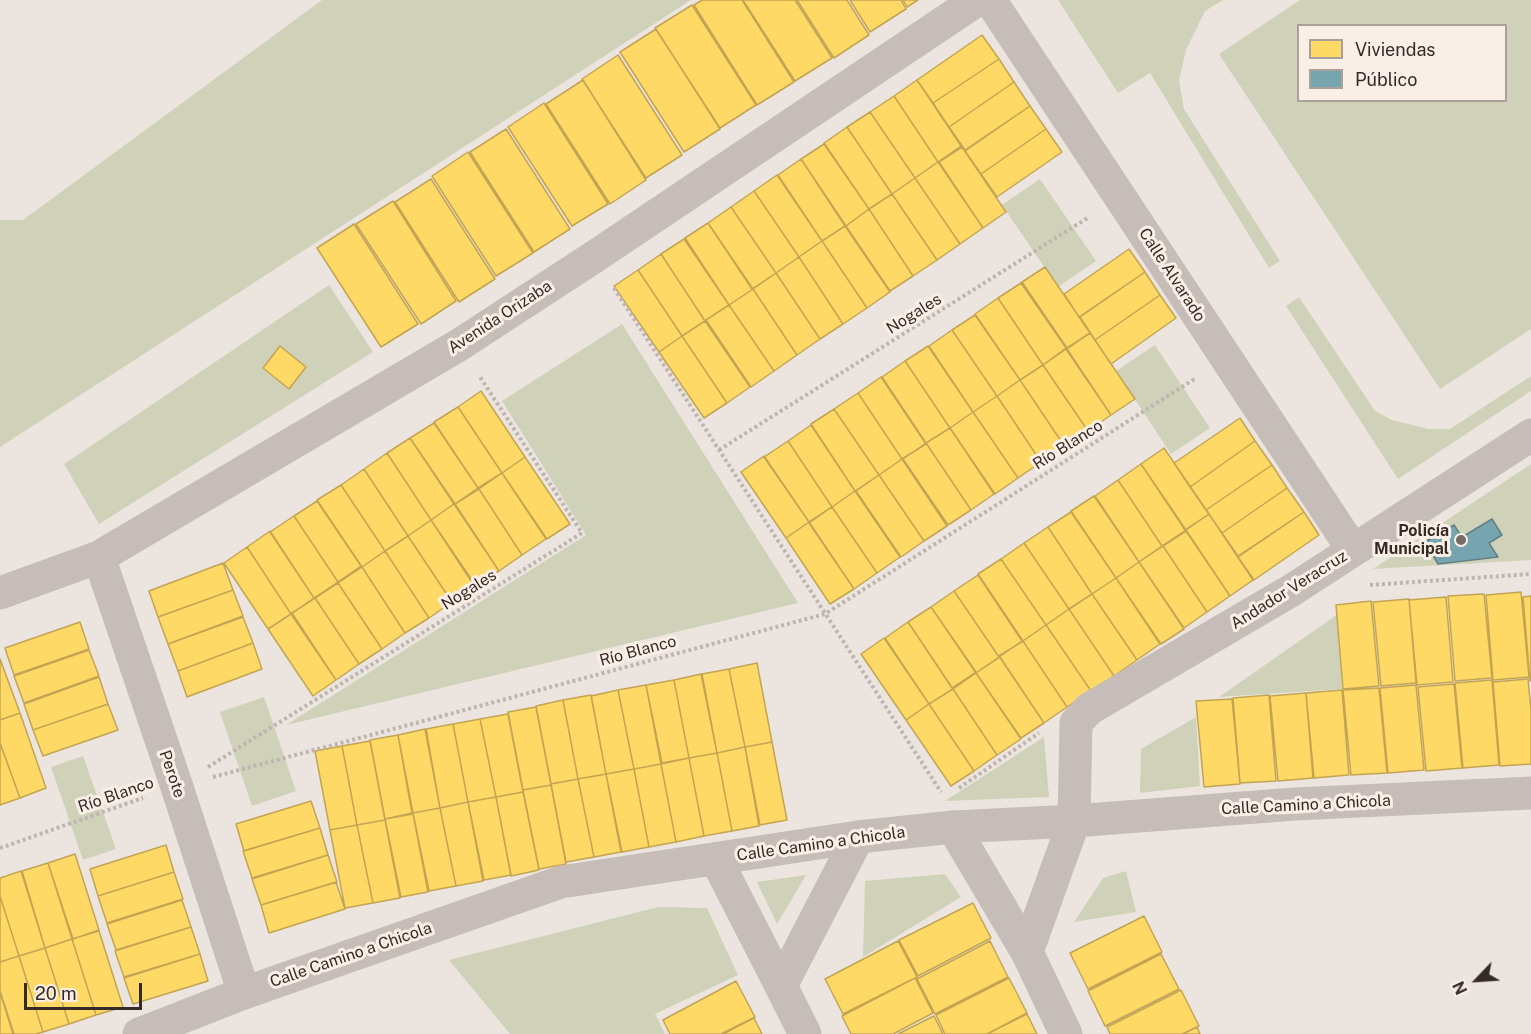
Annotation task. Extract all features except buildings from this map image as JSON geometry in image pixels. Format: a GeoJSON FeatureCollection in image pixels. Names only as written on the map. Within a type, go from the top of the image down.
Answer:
{"type":"FeatureCollection","features":[{"type":"Feature","properties":{"kind":"street","name":"Avenida Orizaba"},"geometry":{"type":"LineString","coordinates":[[0,593],[99,557],[459,345],[977,0]]}},
{"type":"Feature","properties":{"kind":"street","name":"Calle Alvarado"},"geometry":{"type":"LineString","coordinates":[[990,0],[1353,550]]}},
{"type":"Feature","properties":{"kind":"street","name":"Andador Veracruz"},"geometry":{"type":"LineString","coordinates":[[1076,723],[1089,709],[1292,590],[1531,435]]}},
{"type":"Feature","properties":{"kind":"street","name":"Perote"},"geometry":{"type":"LineString","coordinates":[[99,557],[244,993]]}},
{"type":"Feature","properties":{"kind":"street"},"geometry":{"type":"LineString","coordinates":[[1028,952],[1074,821],[1076,723]]}},
{"type":"Feature","properties":{"kind":"street","name":"Calle Camino a Chicola"},"geometry":{"type":"LineString","coordinates":[[147,1033],[244,993],[561,882],[858,837],[945,818],[1074,821],[1295,804],[1531,793]]}},
{"type":"Feature","properties":{"kind":"street"},"geometry":{"type":"LineString","coordinates":[[945,818],[1028,952],[1066,1034]]}},
{"type":"Feature","properties":{"kind":"street"},"geometry":{"type":"LineString","coordinates":[[781,987],[858,837]]}},
{"type":"Feature","properties":{"kind":"street"},"geometry":{"type":"LineString","coordinates":[[716,859],[805,1034]]}},
{"type":"Feature","properties":{"kind":"path","name":"Nogales"},"geometry":{"type":"LineString","coordinates":[[719,450],[1121,198]]}},
{"type":"Feature","properties":{"kind":"path"},"geometry":{"type":"LineString","coordinates":[[594,257],[825,614],[945,818],[1050,726],[1076,723]]}},
{"type":"Feature","properties":{"kind":"path","name":"Nogales"},"geometry":{"type":"LineString","coordinates":[[177,787],[582,533],[459,345]]}},
{"type":"Feature","properties":{"kind":"path","name":"Río Blanco"},"geometry":{"type":"LineString","coordinates":[[0,848],[177,787],[825,614],[1227,358]]}},
{"type":"Feature","properties":{"kind":"path"},"geometry":{"type":"LineString","coordinates":[[1363,585],[1531,574]]}},
{"type":"Feature","properties":{"kind":"green space"},"geometry":{"type":"Polygon","coordinates":[[[322,0],[691,0],[0,447],[0,220],[23,220],[322,0]]]}},
{"type":"Feature","properties":{"kind":"green space"},"geometry":{"type":"Polygon","coordinates":[[[1058,0],[1223,0],[1205,11],[1186,50],[1179,80],[1184,109],[1280,261],[1269,268],[1150,73],[1118,93],[1058,0]]]}},
{"type":"Feature","properties":{"kind":"green space"},"geometry":{"type":"Polygon","coordinates":[[[1300,0],[1531,0],[1531,329],[1440,389],[1219,54],[1300,0]]]}},
{"type":"Feature","properties":{"kind":"green space"},"geometry":{"type":"Polygon","coordinates":[[[1040,179],[1096,261],[1058,287],[1002,205],[1040,179]]]}},
{"type":"Feature","properties":{"kind":"green space"},"geometry":{"type":"Polygon","coordinates":[[[329,285],[373,352],[99,524],[64,464],[329,285]]]}},
{"type":"Feature","properties":{"kind":"green space"},"geometry":{"type":"Polygon","coordinates":[[[1299,297],[1375,411],[1392,420],[1429,429],[1450,429],[1531,376],[1531,391],[1398,479],[1286,306],[1299,297]]]}},
{"type":"Feature","properties":{"kind":"green space"},"geometry":{"type":"Polygon","coordinates":[[[622,324],[798,603],[286,725],[586,535],[502,401],[622,324]]]}},
{"type":"Feature","properties":{"kind":"green space"},"geometry":{"type":"Polygon","coordinates":[[[1155,345],[1210,428],[1171,454],[1116,371],[1155,345]]]}},
{"type":"Feature","properties":{"kind":"green space"},"geometry":{"type":"Polygon","coordinates":[[[1531,464],[1531,560],[1373,569],[1531,464]]]}},
{"type":"Feature","properties":{"kind":"green space"},"geometry":{"type":"Polygon","coordinates":[[[1338,614],[1342,689],[1219,697],[1338,614]]]}},
{"type":"Feature","properties":{"kind":"green space"},"geometry":{"type":"Polygon","coordinates":[[[264,697],[296,791],[252,806],[220,712],[264,697]]]}},
{"type":"Feature","properties":{"kind":"green space"},"geometry":{"type":"Polygon","coordinates":[[[1196,717],[1200,786],[1140,793],[1141,749],[1196,717]]]}},
{"type":"Feature","properties":{"kind":"green space"},"geometry":{"type":"Polygon","coordinates":[[[1044,737],[1049,797],[945,801],[1044,737]]]}},
{"type":"Feature","properties":{"kind":"green space"},"geometry":{"type":"Polygon","coordinates":[[[83,756],[116,849],[83,860],[51,767],[83,756]]]}},
{"type":"Feature","properties":{"kind":"green space"},"geometry":{"type":"Polygon","coordinates":[[[1126,871],[1136,912],[1074,922],[1103,878],[1126,871]]]}},
{"type":"Feature","properties":{"kind":"green space"},"geometry":{"type":"Polygon","coordinates":[[[945,874],[961,897],[863,957],[865,881],[945,874]]]}},
{"type":"Feature","properties":{"kind":"green space"},"geometry":{"type":"Polygon","coordinates":[[[806,875],[777,924],[757,882],[806,875]]]}},
{"type":"Feature","properties":{"kind":"green space"},"geometry":{"type":"Polygon","coordinates":[[[658,907],[707,908],[738,975],[655,1014],[665,1034],[510,1034],[449,960],[658,907]]]}},
{"type":"Feature","properties":{"kind":"place","name":"Policía Municipal"},"geometry":{"type":"Point","coordinates":[1461,540]}}]}
